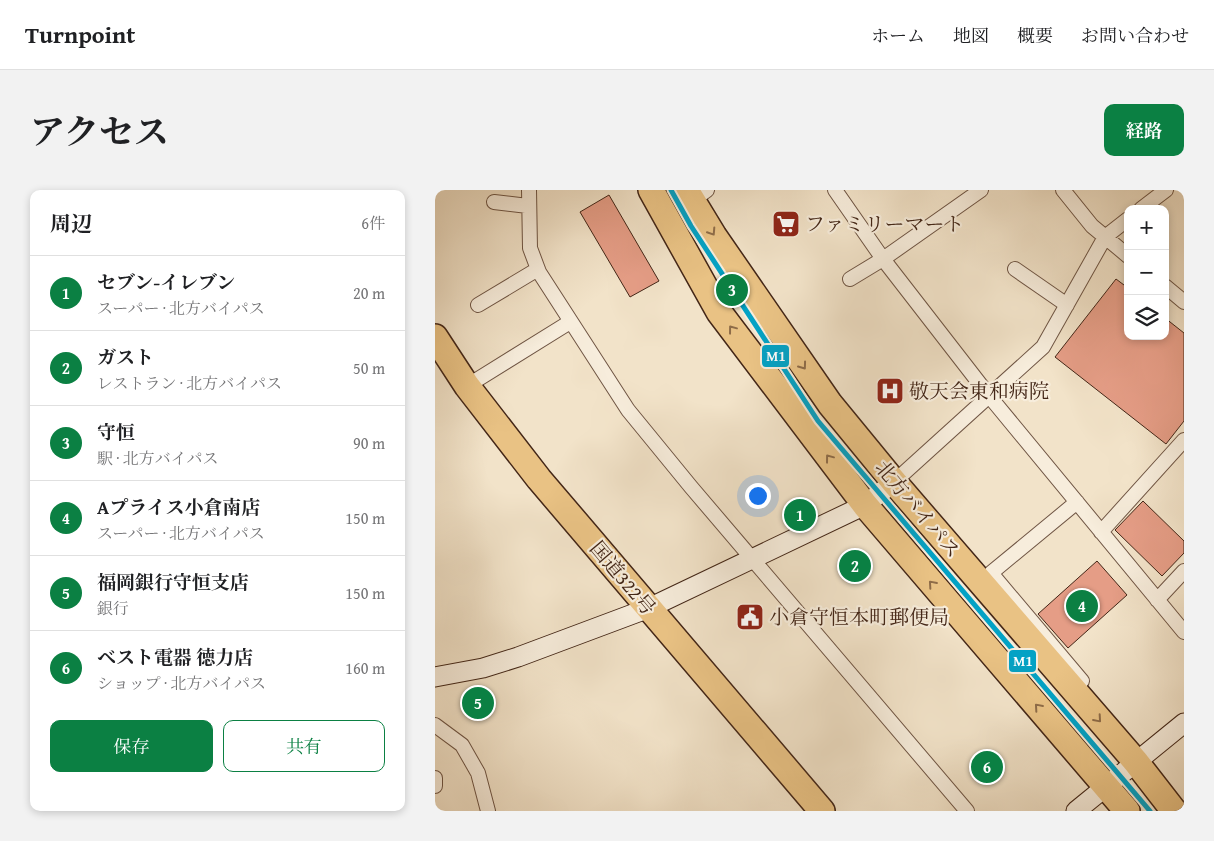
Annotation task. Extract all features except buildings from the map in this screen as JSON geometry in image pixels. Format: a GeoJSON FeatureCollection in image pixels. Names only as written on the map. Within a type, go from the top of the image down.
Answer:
{"type":"FeatureCollection","features":[{"type":"Feature","properties":{"kind":"highway","name":"北方バイパス"},"geometry":{"type":"LineString","coordinates":[[651,190],[719,312],[865,505],[1127,811]]}},
{"type":"Feature","properties":{"kind":"highway","name":"北方バイパス"},"geometry":{"type":"LineString","coordinates":[[695,194],[714,236],[831,404],[894,482],[1136,762],[1174,811]]}},
{"type":"Feature","properties":{"kind":"highway","name":"国道322号"},"geometry":{"type":"LineString","coordinates":[[435,337],[467,386],[539,479],[822,811]]}},
{"type":"Feature","properties":{"kind":"street"},"geometry":{"type":"LineString","coordinates":[[529,190],[530,248],[538,269],[570,322],[628,410],[967,811]]}},
{"type":"Feature","properties":{"kind":"street"},"geometry":{"type":"LineString","coordinates":[[850,279],[883,259],[981,190]]}},
{"type":"Feature","properties":{"kind":"street"},"geometry":{"type":"LineString","coordinates":[[1063,190],[1092,226],[1124,253]]}},
{"type":"Feature","properties":{"kind":"street"},"geometry":{"type":"LineString","coordinates":[[1146,205],[1166,190]]}},
{"type":"Feature","properties":{"kind":"street"},"geometry":{"type":"LineString","coordinates":[[841,192],[883,259],[990,397],[1184,632]]}},
{"type":"Feature","properties":{"kind":"street"},"geometry":{"type":"LineString","coordinates":[[494,202],[528,206]]}},
{"type":"Feature","properties":{"kind":"street"},"geometry":{"type":"LineString","coordinates":[[435,677],[483,668],[518,657],[649,608],[865,505],[894,482],[990,397],[1043,347],[1105,237],[1124,222]]}},
{"type":"Feature","properties":{"kind":"street"},"geometry":{"type":"LineString","coordinates":[[478,305],[538,269]]}},
{"type":"Feature","properties":{"kind":"street"},"geometry":{"type":"LineString","coordinates":[[1015,269],[1067,305]]}},
{"type":"Feature","properties":{"kind":"street"},"geometry":{"type":"LineString","coordinates":[[1169,289],[1184,302]]}},
{"type":"Feature","properties":{"kind":"street"},"geometry":{"type":"LineString","coordinates":[[467,386],[570,322]]}},
{"type":"Feature","properties":{"kind":"street"},"geometry":{"type":"LineString","coordinates":[[1101,532],[1184,440]]}},
{"type":"Feature","properties":{"kind":"street"},"geometry":{"type":"LineString","coordinates":[[1077,502],[991,573],[1085,684],[1080,698]]}},
{"type":"Feature","properties":{"kind":"street"},"geometry":{"type":"LineString","coordinates":[[1157,600],[1184,570]]}},
{"type":"Feature","properties":{"kind":"street"},"geometry":{"type":"LineString","coordinates":[[1076,811],[1184,723]]}},
{"type":"Feature","properties":{"kind":"street"},"geometry":{"type":"LineString","coordinates":[[435,725],[462,746],[478,773],[488,811]]}},
{"type":"Feature","properties":{"kind":"street"},"geometry":{"type":"LineString","coordinates":[[435,778],[435,786]]}},
{"type":"Feature","properties":{"kind":"transit line","name":"M1"},"geometry":{"type":"LineString","coordinates":[[671,190],[691,226],[818,421],[1150,811]]}},
{"type":"Feature","properties":{"kind":"place","name":"ファミリーマート"},"geometry":{"type":"Point","coordinates":[786,224]}},
{"type":"Feature","properties":{"kind":"place","name":"守恒"},"geometry":{"type":"Point","coordinates":[732,290]}},
{"type":"Feature","properties":{"kind":"place","name":"敬天会東和病院"},"geometry":{"type":"Point","coordinates":[890,391]}},
{"type":"Feature","properties":{"kind":"place","name":"セブン-イレブン"},"geometry":{"type":"Point","coordinates":[800,515]}},
{"type":"Feature","properties":{"kind":"place","name":"ガスト"},"geometry":{"type":"Point","coordinates":[855,566]}},
{"type":"Feature","properties":{"kind":"place","name":"Aプライス小倉南店"},"geometry":{"type":"Point","coordinates":[1082,606]}},
{"type":"Feature","properties":{"kind":"place","name":"小倉守恒本町郵便局"},"geometry":{"type":"Point","coordinates":[750,617]}},
{"type":"Feature","properties":{"kind":"place","name":"福岡銀行守恒支店"},"geometry":{"type":"Point","coordinates":[478,703]}},
{"type":"Feature","properties":{"kind":"place","name":"ベスト電器 徳力店"},"geometry":{"type":"Point","coordinates":[987,767]}}]}
